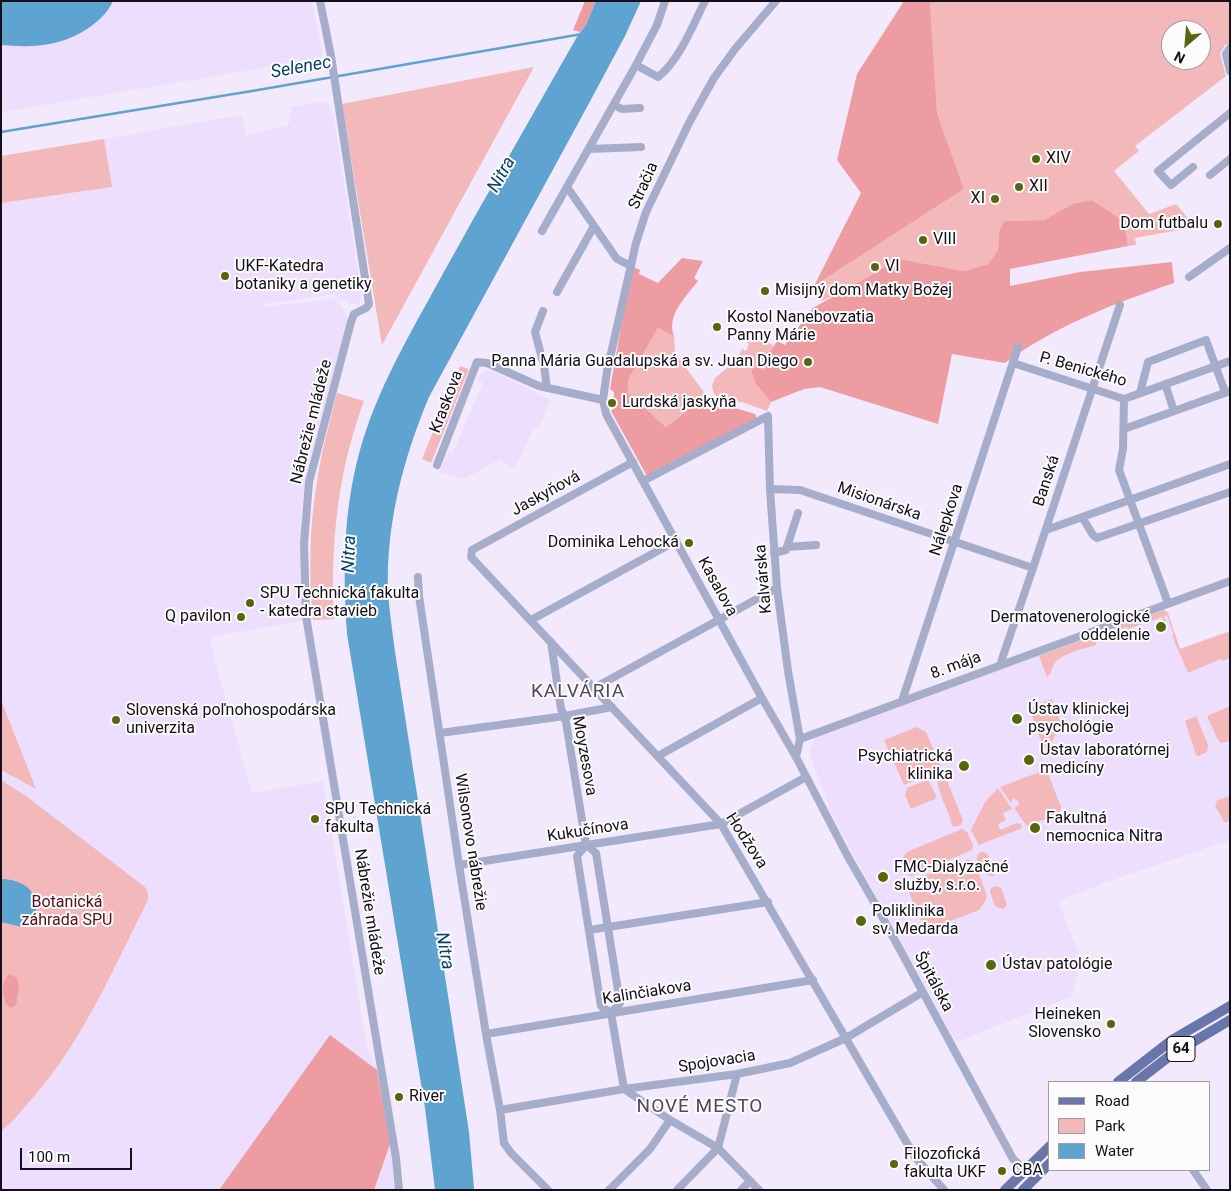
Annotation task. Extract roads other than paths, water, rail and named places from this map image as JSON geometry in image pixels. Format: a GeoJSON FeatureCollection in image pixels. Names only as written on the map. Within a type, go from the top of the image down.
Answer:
{"type":"FeatureCollection","features":[{"type":"Feature","properties":{"kind":"main road","name":"64"},"geometry":{"type":"LineString","coordinates":[[1132,1080],[1172,1040],[1230,1006]]}},
{"type":"Feature","properties":{"kind":"main road","name":"64"},"geometry":{"type":"LineString","coordinates":[[1132,1080],[1230,1020]]}},
{"type":"Feature","properties":{"kind":"main road"},"geometry":{"type":"LineString","coordinates":[[1006,1190],[1048,1148]]}},
{"type":"Feature","properties":{"kind":"main road"},"geometry":{"type":"LineString","coordinates":[[1024,1190],[1048,1165]]}},
{"type":"Feature","properties":{"kind":"main road"},"geometry":{"type":"LineString","coordinates":[[1025,1170],[1034,1179]]}},
{"type":"Feature","properties":{"kind":"street","name":"Nábrežie mládeže"},"geometry":{"type":"LineString","coordinates":[[320,1],[331,56],[369,304],[366,308],[354,314],[351,322],[310,482],[304,542],[306,616],[396,1158],[399,1190]]}},
{"type":"Feature","properties":{"kind":"street"},"geometry":{"type":"LineString","coordinates":[[542,231],[636,65],[657,24],[665,1]]}},
{"type":"Feature","properties":{"kind":"street"},"geometry":{"type":"LineString","coordinates":[[636,65],[658,76],[665,71],[673,61],[705,1]]}},
{"type":"Feature","properties":{"kind":"street","name":"Stračia"},"geometry":{"type":"LineString","coordinates":[[604,409],[602,400],[630,266],[646,212],[690,121],[714,78],[735,49],[776,1]]}},
{"type":"Feature","properties":{"kind":"street"},"geometry":{"type":"LineString","coordinates":[[1230,48],[1226,54],[1230,71]]}},
{"type":"Feature","properties":{"kind":"street"},"geometry":{"type":"LineString","coordinates":[[614,105],[622,109],[640,108]]}},
{"type":"Feature","properties":{"kind":"street"},"geometry":{"type":"LineString","coordinates":[[1193,167],[1170,185],[1158,171],[1230,113]]}},
{"type":"Feature","properties":{"kind":"street"},"geometry":{"type":"LineString","coordinates":[[589,149],[642,147]]}},
{"type":"Feature","properties":{"kind":"street"},"geometry":{"type":"LineString","coordinates":[[1210,175],[1230,159]]}},
{"type":"Feature","properties":{"kind":"street"},"geometry":{"type":"LineString","coordinates":[[567,188],[617,259],[630,266]]}},
{"type":"Feature","properties":{"kind":"street"},"geometry":{"type":"LineString","coordinates":[[557,292],[594,226]]}},
{"type":"Feature","properties":{"kind":"street"},"geometry":{"type":"LineString","coordinates":[[1189,277],[1230,248]]}},
{"type":"Feature","properties":{"kind":"street","name":"Banská"},"geometry":{"type":"LineString","coordinates":[[1000,665],[1120,304]]}},
{"type":"Feature","properties":{"kind":"street"},"geometry":{"type":"LineString","coordinates":[[543,311],[535,332],[544,366],[547,388]]}},
{"type":"Feature","properties":{"kind":"street"},"geometry":{"type":"LineString","coordinates":[[1124,429],[1227,392],[1206,340],[1148,362],[1140,393]]}},
{"type":"Feature","properties":{"kind":"street","name":"Nálepkova"},"geometry":{"type":"LineString","coordinates":[[902,701],[1018,347]]}},
{"type":"Feature","properties":{"kind":"street","name":"P. Benického"},"geometry":{"type":"LineString","coordinates":[[1013,363],[1124,400],[1230,361]]}},
{"type":"Feature","properties":{"kind":"street","name":"Kraskova"},"geometry":{"type":"LineString","coordinates":[[437,465],[477,362],[487,363],[547,388],[602,400]]}},
{"type":"Feature","properties":{"kind":"street"},"geometry":{"type":"LineString","coordinates":[[1165,384],[1174,411]]}},
{"type":"Feature","properties":{"kind":"street"},"geometry":{"type":"LineString","coordinates":[[1124,400],[1123,449],[1119,470],[1168,603]]}},
{"type":"Feature","properties":{"kind":"street","name":"Kasalova"},"geometry":{"type":"LineString","coordinates":[[604,409],[806,777]]}},
{"type":"Feature","properties":{"kind":"street","name":"Kalvárska"},"geometry":{"type":"LineString","coordinates":[[643,482],[768,416],[770,489],[777,588],[788,671],[800,739]]}},
{"type":"Feature","properties":{"kind":"street","name":"Jaskyňová"},"geometry":{"type":"LineString","coordinates":[[472,550],[633,462]]}},
{"type":"Feature","properties":{"kind":"street"},"geometry":{"type":"LineString","coordinates":[[1046,530],[1230,464]]}},
{"type":"Feature","properties":{"kind":"street","name":"Misionárska"},"geometry":{"type":"LineString","coordinates":[[770,489],[800,490],[1033,568]]}},
{"type":"Feature","properties":{"kind":"street"},"geometry":{"type":"LineString","coordinates":[[1082,517],[1093,535],[1097,538],[1230,492]]}},
{"type":"Feature","properties":{"kind":"street"},"geometry":{"type":"LineString","coordinates":[[774,553],[786,550],[798,513]]}},
{"type":"Feature","properties":{"kind":"street"},"geometry":{"type":"LineString","coordinates":[[531,620],[676,541]]}},
{"type":"Feature","properties":{"kind":"street"},"geometry":{"type":"LineString","coordinates":[[787,547],[816,545]]}},
{"type":"Feature","properties":{"kind":"street","name":"Hodžova"},"geometry":{"type":"LineString","coordinates":[[472,550],[471,557],[721,824],[915,1157],[944,1190]]}},
{"type":"Feature","properties":{"kind":"street","name":"Wilsonovo nábrežie"},"geometry":{"type":"LineString","coordinates":[[418,577],[419,596],[459,865],[504,1143],[512,1154],[548,1190]]}},
{"type":"Feature","properties":{"kind":"street","name":"8. mája"},"geometry":{"type":"LineString","coordinates":[[800,739],[1230,581]]}},
{"type":"Feature","properties":{"kind":"street"},"geometry":{"type":"LineString","coordinates":[[594,688],[777,588]]}},
{"type":"Feature","properties":{"kind":"street","name":"Moyzesova"},"geometry":{"type":"LineString","coordinates":[[550,642],[561,709],[565,716],[586,845],[596,853],[620,1003],[612,1013],[624,1089]]}},
{"type":"Feature","properties":{"kind":"street"},"geometry":{"type":"LineString","coordinates":[[658,756],[762,698]]}},
{"type":"Feature","properties":{"kind":"street"},"geometry":{"type":"LineString","coordinates":[[440,733],[565,716],[612,707]]}},
{"type":"Feature","properties":{"kind":"street"},"geometry":{"type":"LineString","coordinates":[[796,757],[800,739]]}},
{"type":"Feature","properties":{"kind":"street"},"geometry":{"type":"LineString","coordinates":[[721,824],[806,777]]}},
{"type":"Feature","properties":{"kind":"street","name":"Špitálska"},"geometry":{"type":"LineString","coordinates":[[806,777],[1013,1159],[1025,1170]]}},
{"type":"Feature","properties":{"kind":"street","name":"Kukučínova"},"geometry":{"type":"LineString","coordinates":[[459,865],[721,824]]}},
{"type":"Feature","properties":{"kind":"street","name":"Moyzesova"},"geometry":{"type":"LineString","coordinates":[[586,845],[577,856],[601,1006],[612,1013]]}},
{"type":"Feature","properties":{"kind":"street"},"geometry":{"type":"LineString","coordinates":[[589,930],[768,902]]}},
{"type":"Feature","properties":{"kind":"street","name":"Kalinčiakova"},"geometry":{"type":"LineString","coordinates":[[486,1034],[813,980]]}},
{"type":"Feature","properties":{"kind":"street","name":"Spojovacia"},"geometry":{"type":"LineString","coordinates":[[500,1110],[624,1089],[737,1074],[790,1063],[846,1038],[923,992]]}},
{"type":"Feature","properties":{"kind":"street"},"geometry":{"type":"LineString","coordinates":[[677,1190],[718,1148],[737,1074]]}},
{"type":"Feature","properties":{"kind":"street"},"geometry":{"type":"LineString","coordinates":[[624,1089],[670,1120],[718,1148],[759,1190]]}},
{"type":"Feature","properties":{"kind":"street"},"geometry":{"type":"LineString","coordinates":[[609,1190],[650,1149],[670,1120]]}},
{"type":"Feature","properties":{"kind":"street"},"geometry":{"type":"LineString","coordinates":[[1194,1171],[1208,1190]]}},
{"type":"Feature","properties":{"kind":"street"},"geometry":{"type":"LineString","coordinates":[[741,1190],[750,1181]]}},
{"type":"Feature","properties":{"kind":"water"},"geometry":{"type":"Polygon","coordinates":[[[1,1],[113,1],[100,19],[80,33],[59,42],[25,46],[1,45],[1,1]]]}},
{"type":"Feature","properties":{"kind":"water","name":"Nitra"},"geometry":{"type":"Polygon","coordinates":[[[596,1],[641,1],[625,36],[587,107],[429,397],[411,444],[393,517],[388,566],[388,591],[394,645],[469,1132],[474,1188],[474,1190],[435,1190],[425,1108],[347,634],[345,564],[350,496],[354,473],[367,427],[395,362],[491,187],[578,35],[586,25],[596,1]]]}},
{"type":"Feature","properties":{"kind":"water"},"geometry":{"type":"Polygon","coordinates":[[[1,879],[20,883],[32,892],[36,906],[33,925],[22,927],[1,922],[1,879]]]}},
{"type":"Feature","properties":{"kind":"waterway","name":"Selenec"},"geometry":{"type":"LineString","coordinates":[[1,132],[582,34]]}},
{"type":"Feature","properties":{"kind":"place","name":"XIV"},"geometry":{"type":"Point","coordinates":[1036,159]}},
{"type":"Feature","properties":{"kind":"place","name":"XII"},"geometry":{"type":"Point","coordinates":[1019,187]}},
{"type":"Feature","properties":{"kind":"place","name":"XI"},"geometry":{"type":"Point","coordinates":[995,199]}},
{"type":"Feature","properties":{"kind":"place","name":"Dom futbalu"},"geometry":{"type":"Point","coordinates":[1218,224]}},
{"type":"Feature","properties":{"kind":"place","name":"VIII"},"geometry":{"type":"Point","coordinates":[923,240]}},
{"type":"Feature","properties":{"kind":"place","name":"VI"},"geometry":{"type":"Point","coordinates":[875,267]}},
{"type":"Feature","properties":{"kind":"place","name":"UKF-Katedra botaniky a genetiky"},"geometry":{"type":"Point","coordinates":[225,276]}},
{"type":"Feature","properties":{"kind":"place","name":"Misijný dom Matky Božej"},"geometry":{"type":"Point","coordinates":[765,291]}},
{"type":"Feature","properties":{"kind":"place","name":"Kostol Nanebovzatia Panny Márie"},"geometry":{"type":"Point","coordinates":[717,327]}},
{"type":"Feature","properties":{"kind":"place","name":"Panna Mária Guadalupská a sv. Juan Diego"},"geometry":{"type":"Point","coordinates":[808,362]}},
{"type":"Feature","properties":{"kind":"place","name":"Lurdská jaskyňa"},"geometry":{"type":"Point","coordinates":[612,403]}},
{"type":"Feature","properties":{"kind":"place","name":"Dominika Lehocká"},"geometry":{"type":"Point","coordinates":[689,543]}},
{"type":"Feature","properties":{"kind":"place","name":"SPU Technická fakulta - katedra stavieb"},"geometry":{"type":"Point","coordinates":[250,603]}},
{"type":"Feature","properties":{"kind":"place","name":"Q pavilon"},"geometry":{"type":"Point","coordinates":[241,617]}},
{"type":"Feature","properties":{"kind":"place","name":"Dermatovenerologické oddelenie"},"geometry":{"type":"Point","coordinates":[1161,627]}},
{"type":"Feature","properties":{"kind":"place","name":"Ústav klinickej psychológie"},"geometry":{"type":"Point","coordinates":[1017,719]}},
{"type":"Feature","properties":{"kind":"place","name":"Slovenská poľnohospodárska univerzita"},"geometry":{"type":"Point","coordinates":[116,720]}},
{"type":"Feature","properties":{"kind":"place","name":"Ústav laboratórnej medicíny"},"geometry":{"type":"Point","coordinates":[1029,760]}},
{"type":"Feature","properties":{"kind":"place","name":"Psychiatrická klinika"},"geometry":{"type":"Point","coordinates":[964,766]}},
{"type":"Feature","properties":{"kind":"place","name":"SPU Technická fakulta"},"geometry":{"type":"Point","coordinates":[315,819]}},
{"type":"Feature","properties":{"kind":"place","name":"Fakultná nemocnica Nitra"},"geometry":{"type":"Point","coordinates":[1035,828]}},
{"type":"Feature","properties":{"kind":"place","name":"FMC-Dialyzačné služby, s.r.o."},"geometry":{"type":"Point","coordinates":[883,877]}},
{"type":"Feature","properties":{"kind":"place","name":"Poliklinika sv. Medarda"},"geometry":{"type":"Point","coordinates":[861,921]}},
{"type":"Feature","properties":{"kind":"place","name":"Ústav patológie"},"geometry":{"type":"Point","coordinates":[991,965]}},
{"type":"Feature","properties":{"kind":"place","name":"Heineken Slovensko"},"geometry":{"type":"Point","coordinates":[1111,1024]}},
{"type":"Feature","properties":{"kind":"place","name":"River"},"geometry":{"type":"Point","coordinates":[399,1097]}},
{"type":"Feature","properties":{"kind":"place","name":"Filozofická fakulta UKF"},"geometry":{"type":"Point","coordinates":[894,1164]}},
{"type":"Feature","properties":{"kind":"place","name":"CBA"},"geometry":{"type":"Point","coordinates":[1002,1171]}},
{"type":"Feature","properties":{"kind":"district","name":"KALVÁRIA"},"geometry":{"type":"Point","coordinates":[578,692]}},
{"type":"Feature","properties":{"kind":"district","name":"NOVÉ MESTO"},"geometry":{"type":"Point","coordinates":[700,1107]}},
{"type":"Feature","properties":{"kind":"park label","name":"Botanická záhrada SPU"},"geometry":{"type":"Point","coordinates":[67,912]}}]}
